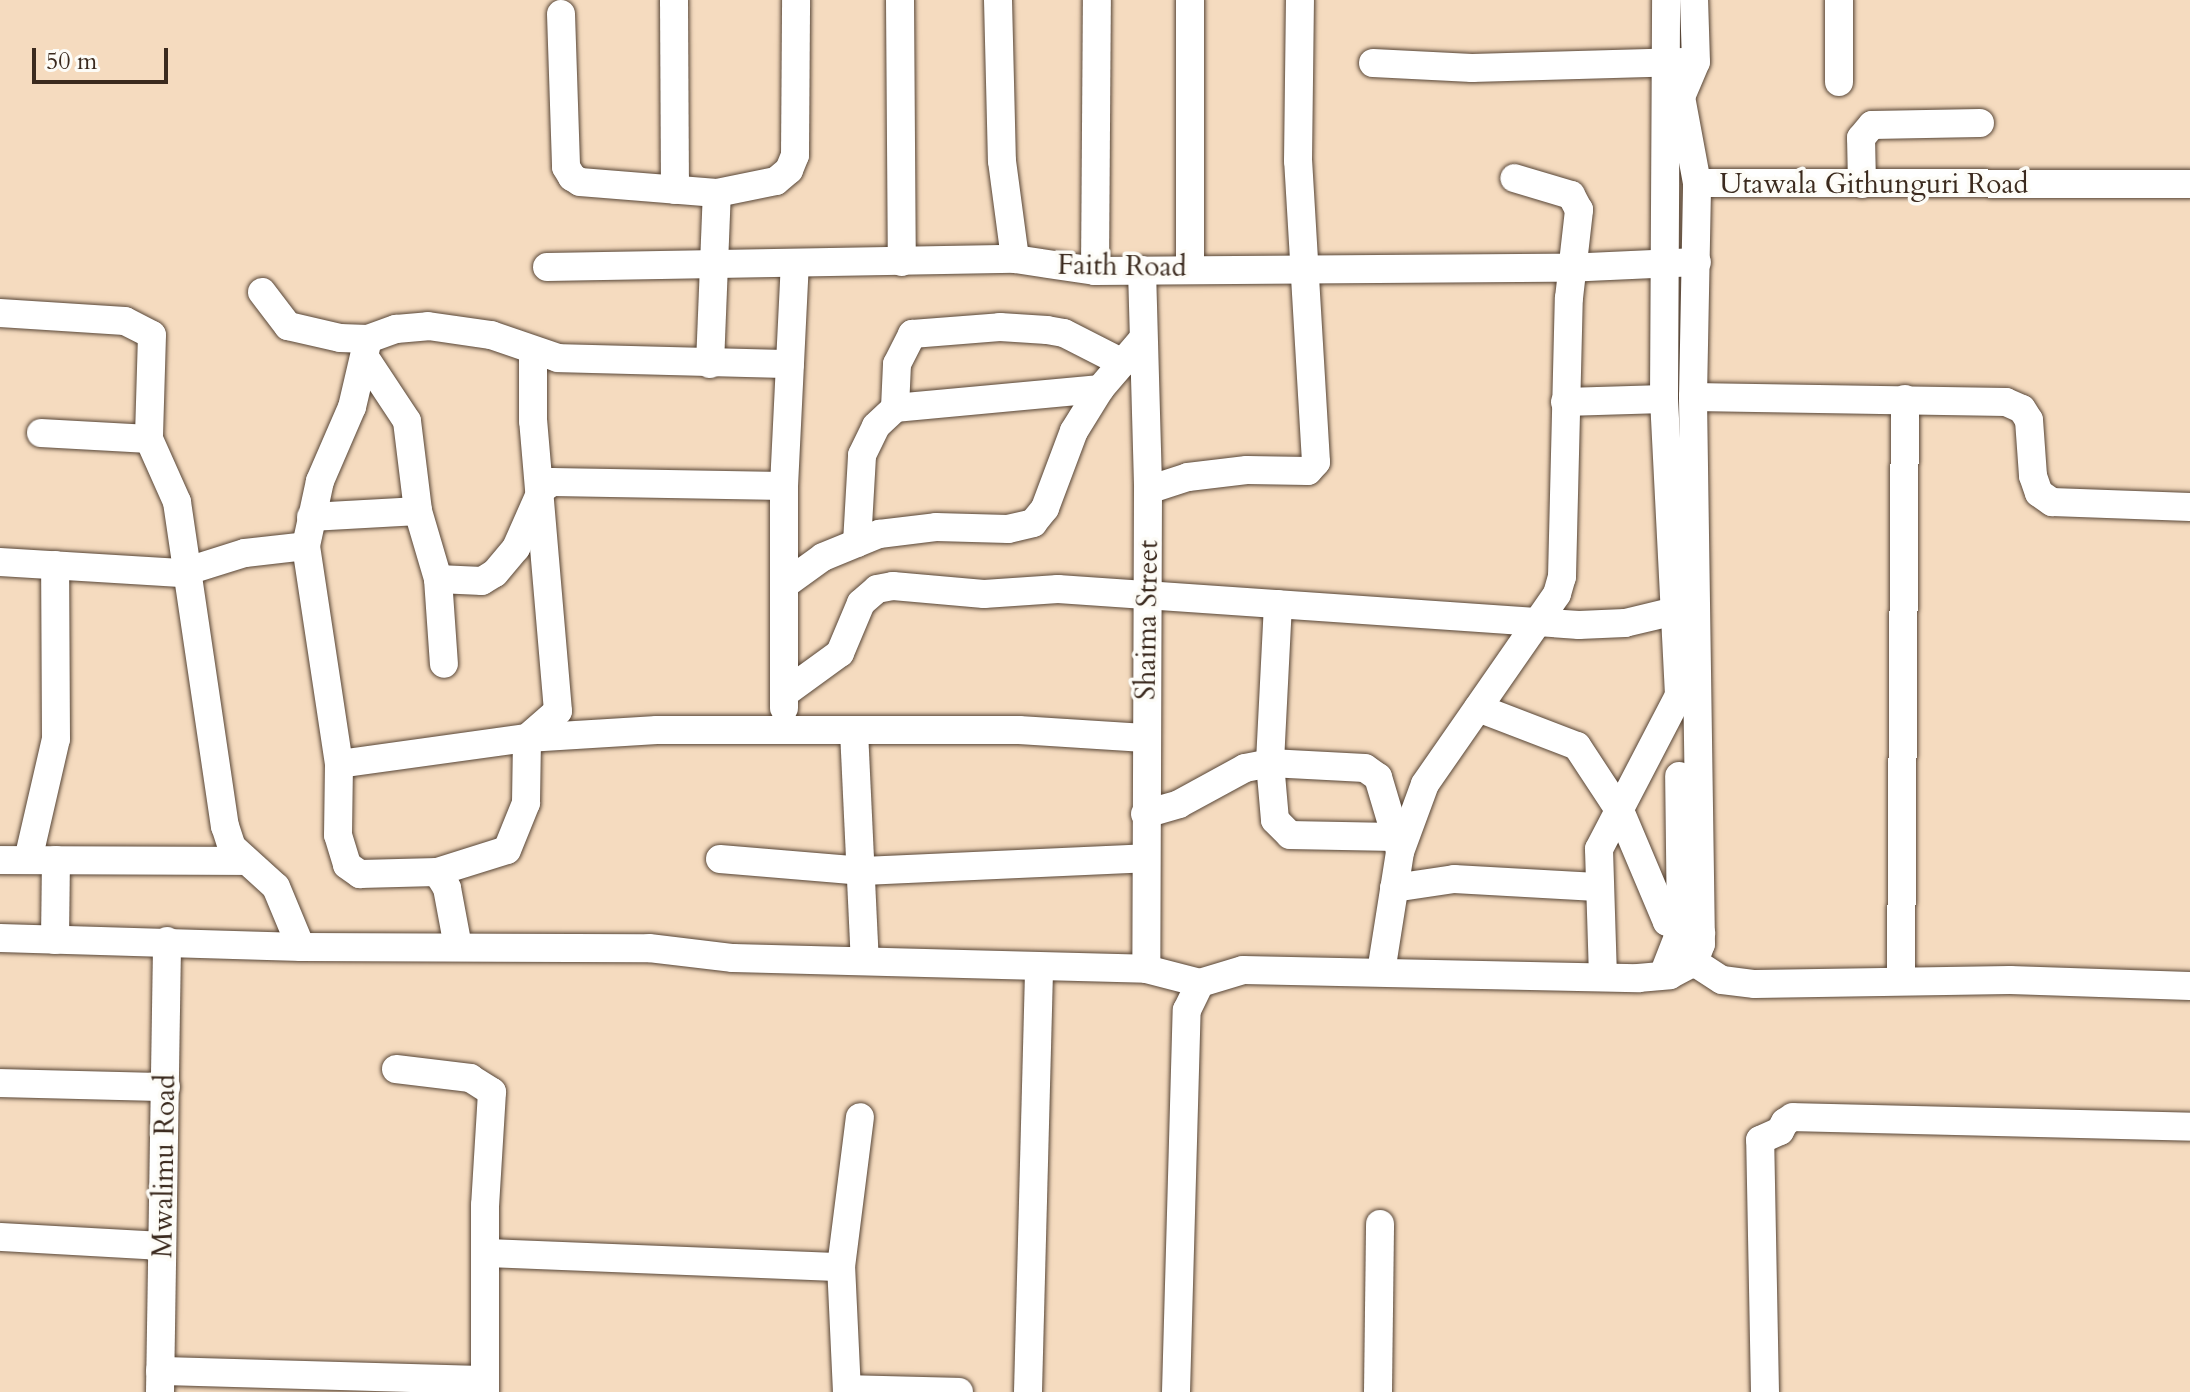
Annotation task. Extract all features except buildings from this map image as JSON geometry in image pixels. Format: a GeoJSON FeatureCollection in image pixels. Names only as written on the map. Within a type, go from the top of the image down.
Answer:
{"type":"FeatureCollection","features":[{"type":"Feature","properties":{"kind":"street"},"geometry":{"type":"LineString","coordinates":[[674,0],[675,190]]}},
{"type":"Feature","properties":{"kind":"street"},"geometry":{"type":"LineString","coordinates":[[561,14],[566,167],[580,182],[717,193],[776,181],[789,170],[795,155],[796,0]]}},
{"type":"Feature","properties":{"kind":"street"},"geometry":{"type":"LineString","coordinates":[[900,0],[902,262]]}},
{"type":"Feature","properties":{"kind":"street"},"geometry":{"type":"LineString","coordinates":[[998,0],[1002,161],[1015,259]]}},
{"type":"Feature","properties":{"kind":"street"},"geometry":{"type":"LineString","coordinates":[[1095,271],[1097,0]]}},
{"type":"Feature","properties":{"kind":"street"},"geometry":{"type":"LineString","coordinates":[[1190,0],[1190,267]]}},
{"type":"Feature","properties":{"kind":"street"},"geometry":{"type":"LineString","coordinates":[[1148,490],[1188,477],[1247,470],[1308,471],[1316,462],[1304,267],[1300,0]]}},
{"type":"Feature","properties":{"kind":"street"},"geometry":{"type":"LineString","coordinates":[[1666,0],[1664,399],[1694,962]]}},
{"type":"Feature","properties":{"kind":"street","name":"Utawala Githunguri Road"},"geometry":{"type":"LineString","coordinates":[[1694,0],[1696,62],[1681,97],[1697,183],[2190,184]]}},
{"type":"Feature","properties":{"kind":"street"},"geometry":{"type":"LineString","coordinates":[[1839,0],[1839,82]]}},
{"type":"Feature","properties":{"kind":"street"},"geometry":{"type":"LineString","coordinates":[[1373,63],[1472,68],[1696,62]]}},
{"type":"Feature","properties":{"kind":"street"},"geometry":{"type":"LineString","coordinates":[[1862,184],[1861,138],[1872,125],[1980,123]]}},
{"type":"Feature","properties":{"kind":"street"},"geometry":{"type":"LineString","coordinates":[[1381,972],[1397,845],[1425,784],[1538,621],[1562,577],[1565,402],[1577,198],[1514,178]]}},
{"type":"Feature","properties":{"kind":"street"},"geometry":{"type":"LineString","coordinates":[[1663,975],[1691,931],[1697,183]]}},
{"type":"Feature","properties":{"kind":"street"},"geometry":{"type":"LineString","coordinates":[[710,364],[717,193]]}},
{"type":"Feature","properties":{"kind":"street","name":"Faith Road"},"geometry":{"type":"LineString","coordinates":[[547,267],[1015,259],[1095,271],[1190,267],[1575,268],[1697,262]]}},
{"type":"Feature","properties":{"kind":"street"},"geometry":{"type":"LineString","coordinates":[[783,732],[787,583],[784,486],[795,265]]}},
{"type":"Feature","properties":{"kind":"street","name":"Shaima Street"},"geometry":{"type":"LineString","coordinates":[[1142,270],[1148,490],[1146,969]]}},
{"type":"Feature","properties":{"kind":"street"},"geometry":{"type":"LineString","coordinates":[[262,292],[288,326],[367,349],[404,410],[418,511],[438,579],[444,664]]}},
{"type":"Feature","properties":{"kind":"street"},"geometry":{"type":"LineString","coordinates":[[0,313],[125,321],[147,328],[152,335],[155,366],[149,439],[173,488],[189,572],[225,826],[244,861],[276,887],[301,947]]}},
{"type":"Feature","properties":{"kind":"street"},"geometry":{"type":"LineString","coordinates":[[527,738],[526,803],[507,850],[437,872],[360,874],[350,869],[338,835],[339,764],[306,546],[311,517],[367,349],[396,329],[428,326],[491,335],[533,352],[558,358],[790,364]]}},
{"type":"Feature","properties":{"kind":"street"},"geometry":{"type":"LineString","coordinates":[[895,408],[897,364],[912,334],[1000,327],[1047,330],[1083,341],[1123,363]]}},
{"type":"Feature","properties":{"kind":"street"},"geometry":{"type":"LineString","coordinates":[[787,583],[823,557],[879,534],[936,527],[1008,529],[1033,523],[1045,508],[1074,431],[1100,389],[1142,340]]}},
{"type":"Feature","properties":{"kind":"street"},"geometry":{"type":"LineString","coordinates":[[527,738],[555,718],[560,695],[533,421],[533,352]]}},
{"type":"Feature","properties":{"kind":"street"},"geometry":{"type":"LineString","coordinates":[[857,543],[862,455],[876,426],[895,408],[1100,389]]}},
{"type":"Feature","properties":{"kind":"street"},"geometry":{"type":"LineString","coordinates":[[1693,397],[2006,402],[2022,409],[2029,420],[2039,493],[2060,505],[2190,507]]}},
{"type":"Feature","properties":{"kind":"street"},"geometry":{"type":"LineString","coordinates":[[1565,402],[1664,399]]}},
{"type":"Feature","properties":{"kind":"street"},"geometry":{"type":"LineString","coordinates":[[1901,981],[1905,399]]}},
{"type":"Feature","properties":{"kind":"street"},"geometry":{"type":"LineString","coordinates":[[41,433],[149,439]]}},
{"type":"Feature","properties":{"kind":"street"},"geometry":{"type":"LineString","coordinates":[[438,579],[482,581],[495,573],[516,548],[542,489],[570,479],[784,486]]}},
{"type":"Feature","properties":{"kind":"street"},"geometry":{"type":"LineString","coordinates":[[311,517],[418,511]]}},
{"type":"Feature","properties":{"kind":"street"},"geometry":{"type":"LineString","coordinates":[[0,562],[189,572],[245,553],[306,546]]}},
{"type":"Feature","properties":{"kind":"street"},"geometry":{"type":"LineString","coordinates":[[55,565],[56,739],[14,860],[244,861]]}},
{"type":"Feature","properties":{"kind":"street"},"geometry":{"type":"LineString","coordinates":[[785,693],[840,653],[861,603],[877,589],[984,594],[1058,589],[1538,621],[1625,623],[1675,611]]}},
{"type":"Feature","properties":{"kind":"street"},"geometry":{"type":"LineString","coordinates":[[1278,604],[1270,763],[1280,831],[1290,835],[1397,845]]}},
{"type":"Feature","properties":{"kind":"street"},"geometry":{"type":"LineString","coordinates":[[1603,977],[1597,887],[1599,849],[1621,813],[1679,695]]}},
{"type":"Feature","properties":{"kind":"street"},"geometry":{"type":"LineString","coordinates":[[1478,708],[1577,746],[1621,813],[1667,922],[1691,931]]}},
{"type":"Feature","properties":{"kind":"street"},"geometry":{"type":"LineString","coordinates":[[339,764],[527,738],[657,730],[1019,730],[1145,738]]}},
{"type":"Feature","properties":{"kind":"street"},"geometry":{"type":"LineString","coordinates":[[854,731],[865,961]]}},
{"type":"Feature","properties":{"kind":"street"},"geometry":{"type":"LineString","coordinates":[[1145,814],[1179,804],[1245,768],[1270,763],[1373,770],[1397,845]]}},
{"type":"Feature","properties":{"kind":"street"},"geometry":{"type":"LineString","coordinates":[[720,859],[863,871],[1146,858]]}},
{"type":"Feature","properties":{"kind":"street"},"geometry":{"type":"LineString","coordinates":[[55,940],[56,860]]}},
{"type":"Feature","properties":{"kind":"street"},"geometry":{"type":"LineString","coordinates":[[437,872],[447,888],[458,947]]}},
{"type":"Feature","properties":{"kind":"street"},"geometry":{"type":"LineString","coordinates":[[1394,888],[1454,879],[1597,887]]}},
{"type":"Feature","properties":{"kind":"street"},"geometry":{"type":"LineString","coordinates":[[0,938],[301,947],[649,948],[733,958],[1146,969],[1200,983],[1243,970],[1603,977],[1663,975],[1694,962]]}},
{"type":"Feature","properties":{"kind":"street","name":"Mwalimu Road"},"geometry":{"type":"LineString","coordinates":[[160,1382],[167,941]]}},
{"type":"Feature","properties":{"kind":"street"},"geometry":{"type":"LineString","coordinates":[[1694,962],[1722,980],[1755,984],[1901,981],[2190,986]]}},
{"type":"Feature","properties":{"kind":"street"},"geometry":{"type":"LineString","coordinates":[[1028,1392],[1039,968]]}},
{"type":"Feature","properties":{"kind":"street"},"geometry":{"type":"LineString","coordinates":[[1176,1392],[1187,1010],[1200,983]]}},
{"type":"Feature","properties":{"kind":"street"},"geometry":{"type":"LineString","coordinates":[[160,1382],[485,1386],[489,1253],[485,1205],[492,1092],[470,1078],[396,1069]]}},
{"type":"Feature","properties":{"kind":"street"},"geometry":{"type":"LineString","coordinates":[[0,1083],[166,1087]]}},
{"type":"Feature","properties":{"kind":"street"},"geometry":{"type":"LineString","coordinates":[[860,1117],[841,1267],[847,1390],[959,1392]]}},
{"type":"Feature","properties":{"kind":"street"},"geometry":{"type":"LineString","coordinates":[[1765,1392],[1760,1140],[1780,1131],[1785,1122],[1793,1117],[2190,1127]]}},
{"type":"Feature","properties":{"kind":"street"},"geometry":{"type":"LineString","coordinates":[[1378,1392],[1380,1224]]}},
{"type":"Feature","properties":{"kind":"street"},"geometry":{"type":"LineString","coordinates":[[0,1237],[162,1246]]}},
{"type":"Feature","properties":{"kind":"street"},"geometry":{"type":"LineString","coordinates":[[489,1253],[841,1267]]}}]}
